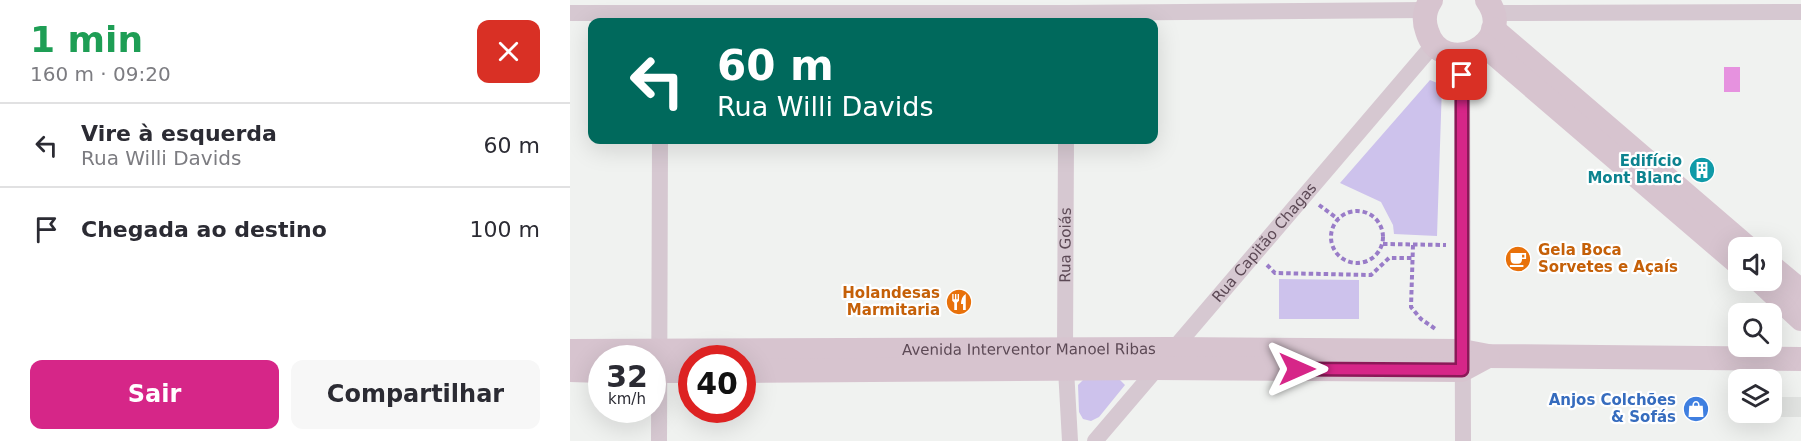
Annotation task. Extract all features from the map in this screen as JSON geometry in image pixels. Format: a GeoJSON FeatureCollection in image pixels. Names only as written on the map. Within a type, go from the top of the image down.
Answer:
{"type":"FeatureCollection","features":[{"type":"Feature","properties":{"kind":"street"},"geometry":{"type":"LineString","coordinates":[[570,13],[1066,12],[1429,5],[1426,28],[1434,44],[1442,50],[1462,55],[1470,54],[1489,22]]}},
{"type":"Feature","properties":{"kind":"street"},"geometry":{"type":"LineString","coordinates":[[1489,22],[1801,12]]}},
{"type":"Feature","properties":{"kind":"street"},"geometry":{"type":"LineString","coordinates":[[1489,22],[1684,205],[1728,252]]}},
{"type":"Feature","properties":{"kind":"street","name":"Rua Capitão Chagas"},"geometry":{"type":"LineString","coordinates":[[1095,441],[1434,44]]}},
{"type":"Feature","properties":{"kind":"street"},"geometry":{"type":"LineString","coordinates":[[1462,55],[1463,441]]}},
{"type":"Feature","properties":{"kind":"street"},"geometry":{"type":"LineString","coordinates":[[657,345],[660,144]]}},
{"type":"Feature","properties":{"kind":"street","name":"Rua Goiás"},"geometry":{"type":"LineString","coordinates":[[1066,144],[1066,360],[1070,441]]}},
{"type":"Feature","properties":{"kind":"street"},"geometry":{"type":"LineString","coordinates":[[1684,205],[1732,237]]}},
{"type":"Feature","properties":{"kind":"street"},"geometry":{"type":"LineString","coordinates":[[1782,275],[1801,291]]}},
{"type":"Feature","properties":{"kind":"street"},"geometry":{"type":"LineString","coordinates":[[1771,291],[1801,319]]}},
{"type":"Feature","properties":{"kind":"street","name":"Avenida Interventor Manoel Ribas"},"geometry":{"type":"LineString","coordinates":[[756,371],[1066,360],[1172,349],[1462,360]]}},
{"type":"Feature","properties":{"kind":"street","name":"Avenida Interventor Manoel Ribas"},"geometry":{"type":"LineString","coordinates":[[570,351],[588,354]]}},
{"type":"Feature","properties":{"kind":"street","name":"Avenida Interventor Manoel Ribas"},"geometry":{"type":"LineString","coordinates":[[666,364],[1066,360],[1155,368],[1462,360],[1488,356],[1801,359]]}},
{"type":"Feature","properties":{"kind":"street"},"geometry":{"type":"LineString","coordinates":[[570,370],[588,371]]}},
{"type":"Feature","properties":{"kind":"street"},"geometry":{"type":"LineString","coordinates":[[659,423],[659,441]]}},
{"type":"Feature","properties":{"kind":"path"},"geometry":{"type":"LineString","coordinates":[[1318,203],[1338,219]]}},
{"type":"Feature","properties":{"kind":"path"},"geometry":{"type":"LineString","coordinates":[[1360,211],[1372,215],[1380,224],[1384,235],[1383,244],[1376,257],[1366,263],[1354,264],[1343,260],[1335,252],[1331,241],[1332,229],[1338,219],[1348,212],[1360,211]]}},
{"type":"Feature","properties":{"kind":"path"},"geometry":{"type":"LineString","coordinates":[[1383,244],[1446,245],[1446,234]]}},
{"type":"Feature","properties":{"kind":"path"},"geometry":{"type":"LineString","coordinates":[[1413,245],[1411,307],[1421,319],[1440,332]]}},
{"type":"Feature","properties":{"kind":"path"},"geometry":{"type":"LineString","coordinates":[[1259,273],[1273,256]]}},
{"type":"Feature","properties":{"kind":"path"},"geometry":{"type":"LineString","coordinates":[[1266,265],[1275,273],[1371,275],[1389,258],[1413,258]]}},
{"type":"Feature","properties":{"kind":"shaded area"},"geometry":{"type":"Polygon","coordinates":[[[1724,67],[1740,67],[1740,92],[1724,92],[1724,67]]]}},
{"type":"Feature","properties":{"kind":"shaded area"},"geometry":{"type":"Polygon","coordinates":[[[1430,80],[1442,85],[1437,236],[1394,234],[1393,225],[1381,202],[1340,183],[1430,80]]]}},
{"type":"Feature","properties":{"kind":"shaded area"},"geometry":{"type":"Polygon","coordinates":[[[1279,279],[1359,280],[1359,319],[1279,319],[1279,279]]]}},
{"type":"Feature","properties":{"kind":"shaded area"},"geometry":{"type":"Polygon","coordinates":[[[1083,380],[1120,380],[1125,385],[1099,417],[1091,421],[1083,419],[1079,412],[1078,385],[1083,380]]]}},
{"type":"Feature","properties":{"kind":"shaded area"},"geometry":{"type":"Polygon","coordinates":[[[1782,397],[1801,397],[1801,417],[1782,417],[1782,397]]]}},
{"type":"Feature","properties":{"kind":"place","name":"Edifício Mont Blanc"},"geometry":{"type":"Point","coordinates":[1702,170]}},
{"type":"Feature","properties":{"kind":"place","name":"Gela Boca Sorvetes e Açaís"},"geometry":{"type":"Point","coordinates":[1518,259]}},
{"type":"Feature","properties":{"kind":"place","name":"Holandesas Marmitaria"},"geometry":{"type":"Point","coordinates":[959,302]}},
{"type":"Feature","properties":{"kind":"place","name":"Anjos Colchões & Sofás"},"geometry":{"type":"Point","coordinates":[1696,409]}},
{"type":"Feature","properties":{"kind":"route"},"geometry":{"type":"LineString","coordinates":[[1297,369],[1462,370],[1462,75]]}}]}
